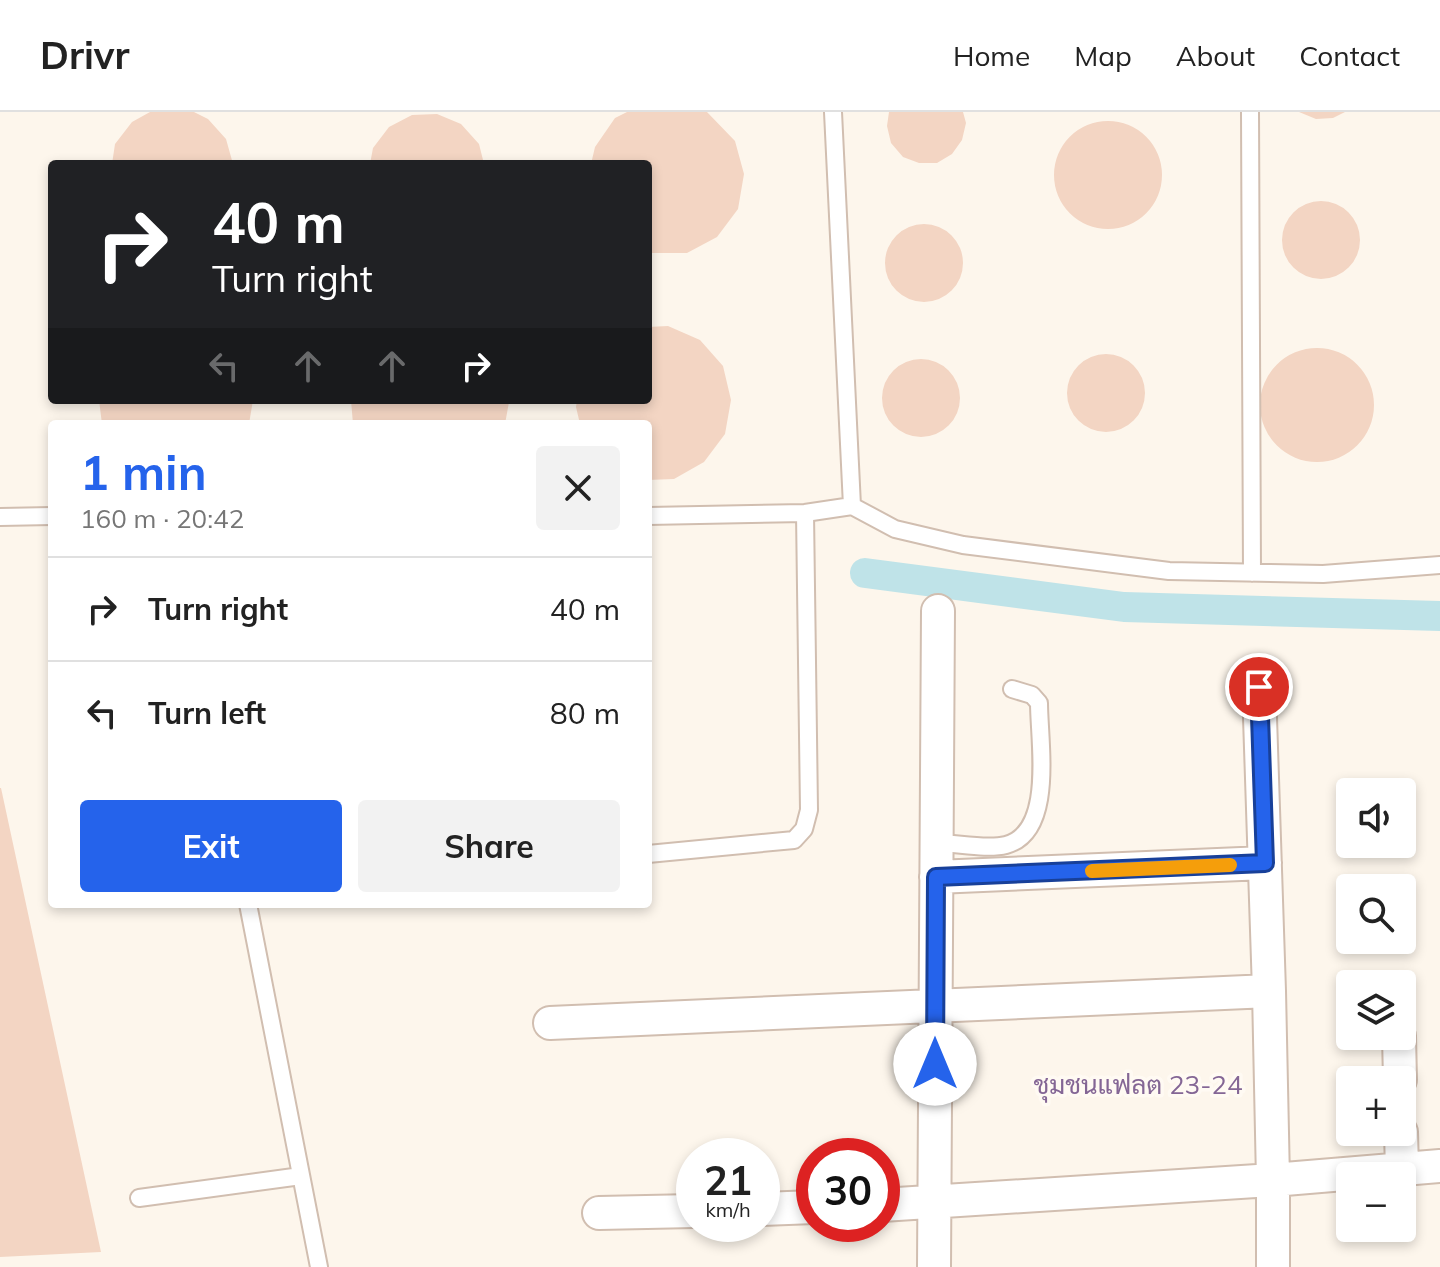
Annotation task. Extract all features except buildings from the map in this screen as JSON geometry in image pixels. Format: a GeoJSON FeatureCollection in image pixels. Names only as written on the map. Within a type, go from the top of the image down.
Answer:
{"type":"FeatureCollection","features":[{"type":"Feature","properties":{"kind":"street"},"geometry":{"type":"LineString","coordinates":[[934,1267],[938,611]]}},
{"type":"Feature","properties":{"kind":"street"},"geometry":{"type":"LineString","coordinates":[[1259,687],[1269,991],[1273,1267]]}},
{"type":"Feature","properties":{"kind":"street"},"geometry":{"type":"LineString","coordinates":[[936,877],[1265,863]]}},
{"type":"Feature","properties":{"kind":"street"},"geometry":{"type":"LineString","coordinates":[[550,1023],[1269,991]]}},
{"type":"Feature","properties":{"kind":"street"},"geometry":{"type":"LineString","coordinates":[[1416,1169],[1440,1166]]}},
{"type":"Feature","properties":{"kind":"street"},"geometry":{"type":"LineString","coordinates":[[900,1205],[1336,1175]]}},
{"type":"Feature","properties":{"kind":"street"},"geometry":{"type":"LineString","coordinates":[[599,1213],[676,1211]]}},
{"type":"Feature","properties":{"kind":"lane"},"geometry":{"type":"LineString","coordinates":[[833,112],[852,506]]}},
{"type":"Feature","properties":{"kind":"lane"},"geometry":{"type":"LineString","coordinates":[[1250,112],[1252,573]]}},
{"type":"Feature","properties":{"kind":"lane"},"geometry":{"type":"LineString","coordinates":[[652,516],[805,513],[852,506],[895,529],[963,545],[1169,571],[1323,574],[1440,565]]}},
{"type":"Feature","properties":{"kind":"lane"},"geometry":{"type":"LineString","coordinates":[[652,854],[794,840],[804,829],[809,810],[805,513]]}},
{"type":"Feature","properties":{"kind":"lane"},"geometry":{"type":"LineString","coordinates":[[0,517],[48,516]]}},
{"type":"Feature","properties":{"kind":"lane"},"geometry":{"type":"LineString","coordinates":[[937,843],[1006,845],[1028,830],[1040,808],[1039,703],[1032,695],[1012,689]]}},
{"type":"Feature","properties":{"kind":"lane"},"geometry":{"type":"LineString","coordinates":[[249,908],[319,1267]]}},
{"type":"Feature","properties":{"kind":"lane"},"geometry":{"type":"LineString","coordinates":[[139,1198],[301,1176]]}},
{"type":"Feature","properties":{"kind":"waterway"},"geometry":{"type":"LineString","coordinates":[[865,573],[1124,607],[1440,616]]}},
{"type":"Feature","properties":{"kind":"slow traffic"},"geometry":{"type":"LineString","coordinates":[[1092,871],[1230,865]]}},
{"type":"Feature","properties":{"kind":"district","name":"ชุมชนแฟลต 23-24"},"geometry":{"type":"Point","coordinates":[1138,1084]}},
{"type":"Feature","properties":{"kind":"route"},"geometry":{"type":"LineString","coordinates":[[935,1064],[936,877],[1265,863],[1259,687]]}}]}
